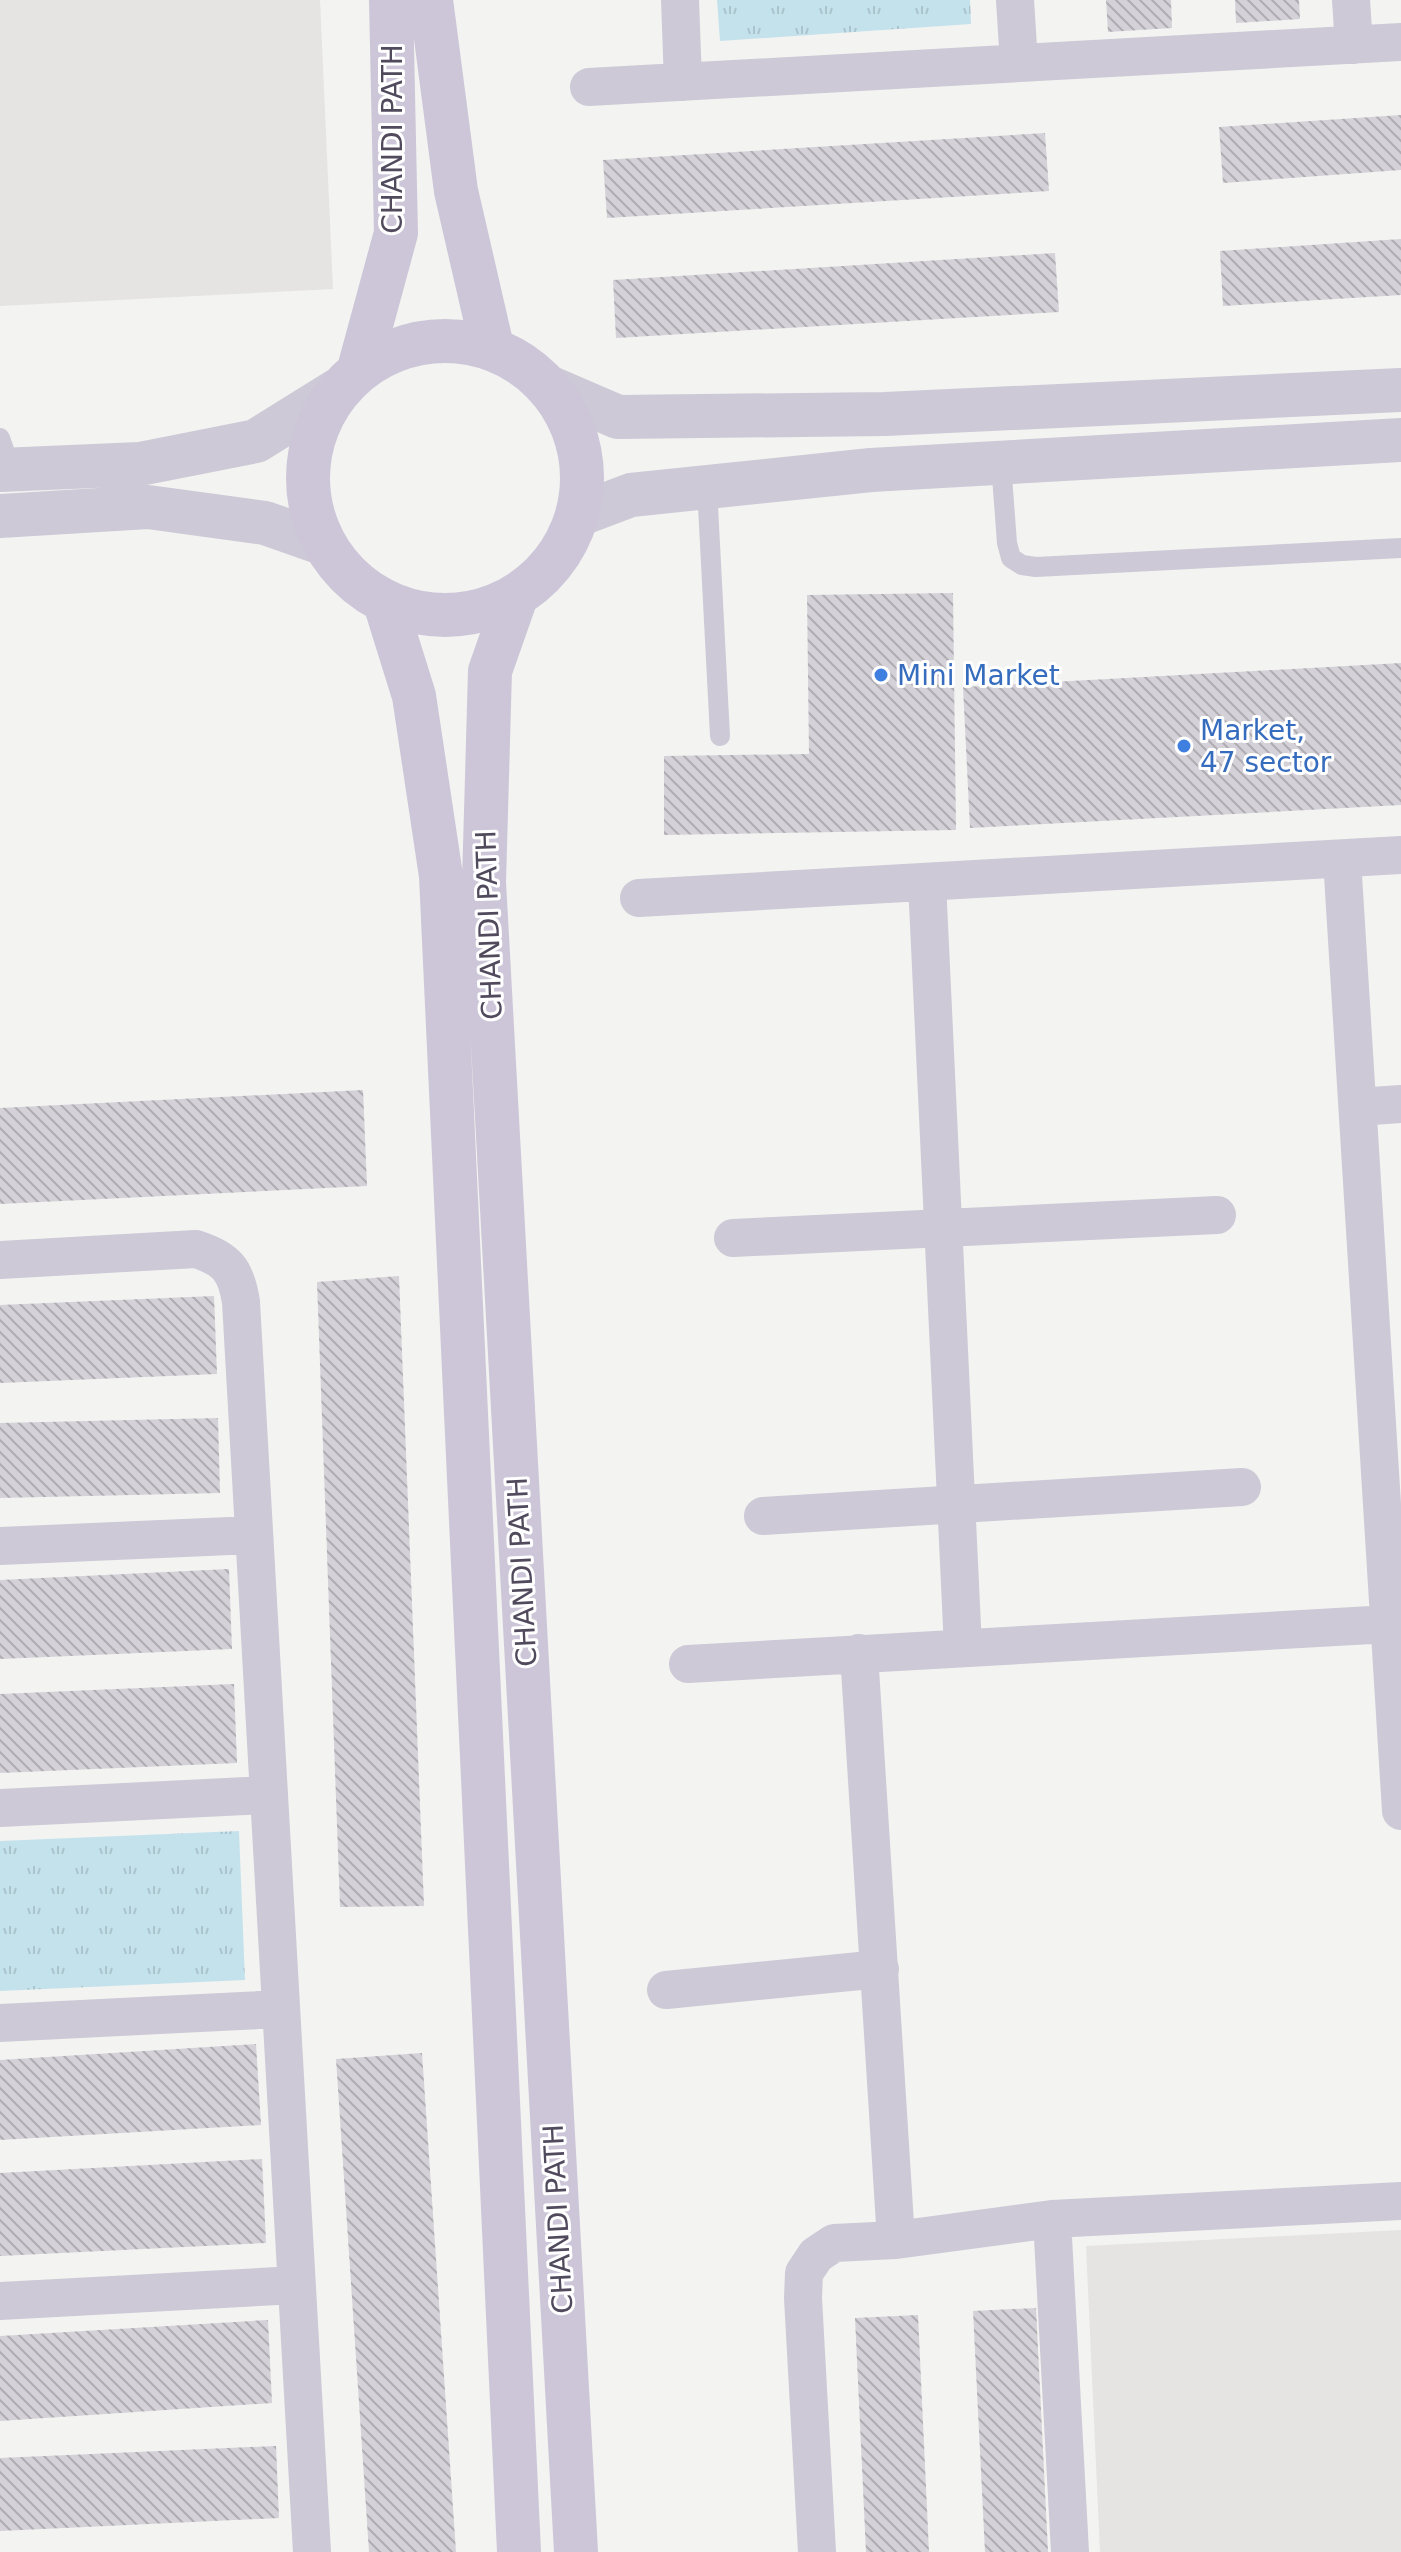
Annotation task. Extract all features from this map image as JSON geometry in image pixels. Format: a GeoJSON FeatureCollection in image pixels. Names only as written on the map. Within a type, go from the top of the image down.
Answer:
{"type":"FeatureCollection","features":[{"type":"Feature","properties":{"kind":"main road","name":"CHANDI PATH"},"geometry":{"type":"LineString","coordinates":[[348,380],[396,233],[391,0]]}},
{"type":"Feature","properties":{"kind":"main road","name":"CHANDI PATH"},"geometry":{"type":"LineString","coordinates":[[431,0],[456,191],[492,347]]}},
{"type":"Feature","properties":{"kind":"main road"},"geometry":{"type":"LineString","coordinates":[[432,340],[492,347],[553,389],[571,418],[583,465],[578,515],[551,566],[516,597],[458,616],[413,613],[385,603],[356,585],[322,543],[307,492],[313,436],[322,415],[348,380],[386,352],[432,340]]}},
{"type":"Feature","properties":{"kind":"main road","name":"CHANDI PATH"},"geometry":{"type":"LineString","coordinates":[[516,597],[490,671],[484,882],[576,2552]]}},
{"type":"Feature","properties":{"kind":"main road","name":"CHANDI PATH"},"geometry":{"type":"LineString","coordinates":[[385,603],[414,696],[441,876],[519,2552]]}},
{"type":"Feature","properties":{"kind":"street"},"geometry":{"type":"LineString","coordinates":[[680,0],[683,82]]}},
{"type":"Feature","properties":{"kind":"street"},"geometry":{"type":"LineString","coordinates":[[1015,0],[1019,63]]}},
{"type":"Feature","properties":{"kind":"street"},"geometry":{"type":"LineString","coordinates":[[1351,0],[1354,45]]}},
{"type":"Feature","properties":{"kind":"street"},"geometry":{"type":"LineString","coordinates":[[589,87],[1401,42]]}},
{"type":"Feature","properties":{"kind":"street"},"geometry":{"type":"LineString","coordinates":[[4,459],[140,464],[256,441],[348,380]]}},
{"type":"Feature","properties":{"kind":"street"},"geometry":{"type":"LineString","coordinates":[[553,389],[618,417],[885,414],[1401,390]]}},
{"type":"Feature","properties":{"kind":"street"},"geometry":{"type":"LineString","coordinates":[[578,515],[631,495],[871,470],[1401,440]]}},
{"type":"Feature","properties":{"kind":"street"},"geometry":{"type":"LineString","coordinates":[[0,516],[148,507],[265,523],[322,543]]}},
{"type":"Feature","properties":{"kind":"street"},"geometry":{"type":"LineString","coordinates":[[639,898],[1401,855]]}},
{"type":"Feature","properties":{"kind":"street"},"geometry":{"type":"LineString","coordinates":[[1342,859],[1389,1624],[1398,1698],[1401,1811]]}},
{"type":"Feature","properties":{"kind":"street"},"geometry":{"type":"LineString","coordinates":[[927,882],[963,1648]]}},
{"type":"Feature","properties":{"kind":"street"},"geometry":{"type":"LineString","coordinates":[[1358,1107],[1401,1104]]}},
{"type":"Feature","properties":{"kind":"street"},"geometry":{"type":"LineString","coordinates":[[733,1238],[1217,1215]]}},
{"type":"Feature","properties":{"kind":"street"},"geometry":{"type":"LineString","coordinates":[[0,1260],[196,1249],[214,1254],[230,1267],[237,1279],[241,1302],[312,2552]]}},
{"type":"Feature","properties":{"kind":"street"},"geometry":{"type":"LineString","coordinates":[[763,1516],[1242,1487]]}},
{"type":"Feature","properties":{"kind":"street"},"geometry":{"type":"LineString","coordinates":[[0,1546],[253,1535]]}},
{"type":"Feature","properties":{"kind":"street"},"geometry":{"type":"LineString","coordinates":[[688,1664],[1389,1624]]}},
{"type":"Feature","properties":{"kind":"street"},"geometry":{"type":"LineString","coordinates":[[859,1653],[896,2240]]}},
{"type":"Feature","properties":{"kind":"street"},"geometry":{"type":"LineString","coordinates":[[0,1808],[268,1795]]}},
{"type":"Feature","properties":{"kind":"street"},"geometry":{"type":"LineString","coordinates":[[666,1990],[880,1969]]}},
{"type":"Feature","properties":{"kind":"street"},"geometry":{"type":"LineString","coordinates":[[0,2023],[280,2009]]}},
{"type":"Feature","properties":{"kind":"street"},"geometry":{"type":"LineString","coordinates":[[817,2552],[804,2273],[816,2255],[834,2243],[896,2240],[1052,2219],[1401,2201]]}},
{"type":"Feature","properties":{"kind":"street"},"geometry":{"type":"LineString","coordinates":[[1052,2219],[1070,2552]]}},
{"type":"Feature","properties":{"kind":"street"},"geometry":{"type":"LineString","coordinates":[[0,2301],[296,2285]]}},
{"type":"Feature","properties":{"kind":"lane"},"geometry":{"type":"LineString","coordinates":[[1001,463],[1007,543],[1011,558],[1022,565],[1036,567],[1401,548]]}},
{"type":"Feature","properties":{"kind":"lane"},"geometry":{"type":"LineString","coordinates":[[707,487],[720,736]]}},
{"type":"Feature","properties":{"kind":"shaded area"},"geometry":{"type":"Polygon","coordinates":[[[0,0],[320,0],[333,289],[0,306],[0,0]]]}},
{"type":"Feature","properties":{"kind":"shaded area"},"geometry":{"type":"Polygon","coordinates":[[[1401,2230],[1401,2552],[1100,2552],[1086,2246],[1401,2230]]]}},
{"type":"Feature","properties":{"kind":"green space"},"geometry":{"type":"Polygon","coordinates":[[[717,0],[970,0],[971,24],[720,41],[717,0]]]}},
{"type":"Feature","properties":{"kind":"green space"},"geometry":{"type":"Polygon","coordinates":[[[239,1831],[245,1980],[0,1991],[0,1841],[239,1831]]]}},
{"type":"Feature","properties":{"kind":"building"},"geometry":{"type":"Polygon","coordinates":[[[1106,0],[1171,0],[1172,28],[1108,32],[1106,0]]]}},
{"type":"Feature","properties":{"kind":"building"},"geometry":{"type":"Polygon","coordinates":[[[1235,0],[1299,0],[1300,19],[1236,23],[1235,0]]]}},
{"type":"Feature","properties":{"kind":"building"},"geometry":{"type":"Polygon","coordinates":[[[1401,115],[1401,170],[1223,183],[1219,127],[1401,115]]]}},
{"type":"Feature","properties":{"kind":"building"},"geometry":{"type":"Polygon","coordinates":[[[1045,133],[1049,191],[607,218],[603,160],[1045,133]]]}},
{"type":"Feature","properties":{"kind":"building"},"geometry":{"type":"Polygon","coordinates":[[[1401,239],[1401,295],[1223,306],[1220,251],[1401,239]]]}},
{"type":"Feature","properties":{"kind":"building"},"geometry":{"type":"Polygon","coordinates":[[[1055,253],[1059,312],[616,338],[613,280],[1055,253]]]}},
{"type":"Feature","properties":{"kind":"building","name":"Mini Market"},"geometry":{"type":"Polygon","coordinates":[[[953,593],[956,830],[664,835],[664,756],[809,754],[807,595],[953,593]]]}},
{"type":"Feature","properties":{"kind":"building","name":"Market, 47 sector"},"geometry":{"type":"Polygon","coordinates":[[[1401,663],[1401,805],[970,828],[963,687],[1401,663]]]}},
{"type":"Feature","properties":{"kind":"building"},"geometry":{"type":"Polygon","coordinates":[[[363,1090],[367,1186],[0,1204],[0,1108],[363,1090]]]}},
{"type":"Feature","properties":{"kind":"building"},"geometry":{"type":"Polygon","coordinates":[[[399,1276],[424,1906],[340,1907],[317,1282],[399,1276]]]}},
{"type":"Feature","properties":{"kind":"building"},"geometry":{"type":"Polygon","coordinates":[[[214,1296],[217,1374],[0,1383],[0,1305],[214,1296]]]}},
{"type":"Feature","properties":{"kind":"building"},"geometry":{"type":"Polygon","coordinates":[[[218,1418],[220,1493],[0,1498],[0,1423],[218,1418]]]}},
{"type":"Feature","properties":{"kind":"building"},"geometry":{"type":"Polygon","coordinates":[[[229,1569],[232,1649],[0,1659],[0,1580],[229,1569]]]}},
{"type":"Feature","properties":{"kind":"building"},"geometry":{"type":"Polygon","coordinates":[[[234,1684],[237,1763],[0,1773],[0,1694],[234,1684]]]}},
{"type":"Feature","properties":{"kind":"building"},"geometry":{"type":"Polygon","coordinates":[[[256,2044],[261,2125],[0,2140],[0,2060],[256,2044]]]}},
{"type":"Feature","properties":{"kind":"building"},"geometry":{"type":"Polygon","coordinates":[[[422,2053],[456,2552],[369,2552],[336,2059],[422,2053]]]}},
{"type":"Feature","properties":{"kind":"building"},"geometry":{"type":"Polygon","coordinates":[[[262,2159],[266,2243],[0,2256],[0,2173],[262,2159]]]}},
{"type":"Feature","properties":{"kind":"building"},"geometry":{"type":"Polygon","coordinates":[[[1036,2308],[1048,2552],[985,2552],[973,2311],[1036,2308]]]}},
{"type":"Feature","properties":{"kind":"building"},"geometry":{"type":"Polygon","coordinates":[[[918,2315],[929,2552],[866,2552],[855,2318],[918,2315]]]}},
{"type":"Feature","properties":{"kind":"building"},"geometry":{"type":"Polygon","coordinates":[[[268,2320],[272,2403],[0,2421],[0,2336],[268,2320]]]}},
{"type":"Feature","properties":{"kind":"building"},"geometry":{"type":"Polygon","coordinates":[[[276,2446],[279,2518],[0,2531],[0,2458],[276,2446]]]}},
{"type":"Feature","properties":{"kind":"place","name":"Mini Market"},"geometry":{"type":"Point","coordinates":[881,675]}},
{"type":"Feature","properties":{"kind":"place","name":"Market, 47 sector"},"geometry":{"type":"Point","coordinates":[1184,746]}}]}
